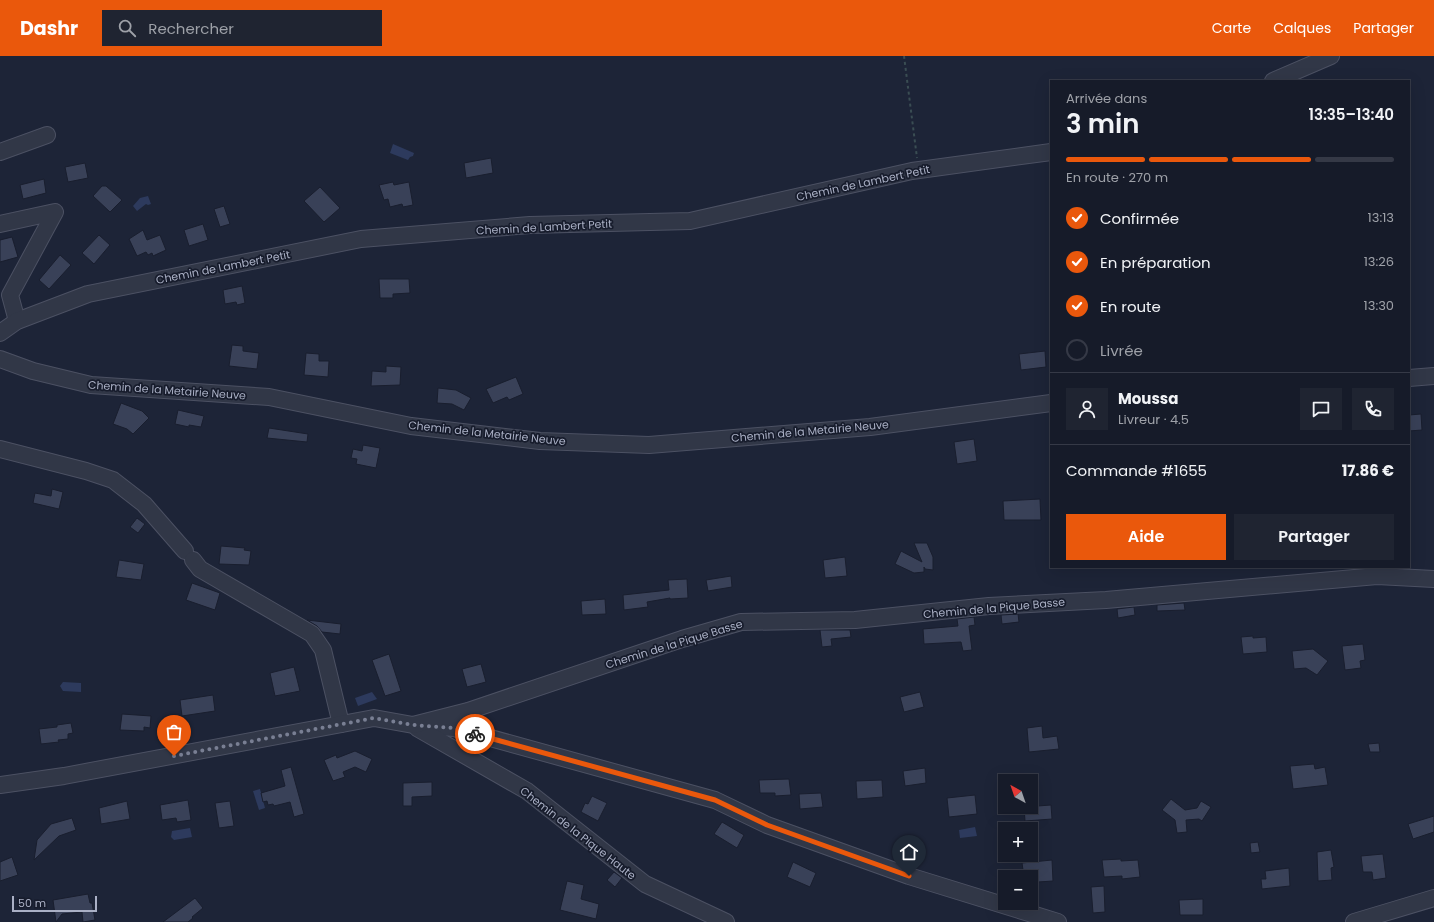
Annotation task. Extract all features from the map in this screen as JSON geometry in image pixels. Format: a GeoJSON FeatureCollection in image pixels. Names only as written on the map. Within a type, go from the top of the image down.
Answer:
{"type":"FeatureCollection","features":[{"type":"Feature","properties":{"kind":"street"},"geometry":{"type":"LineString","coordinates":[[1276,80],[1331,56]]}},
{"type":"Feature","properties":{"kind":"street"},"geometry":{"type":"LineString","coordinates":[[0,152],[47,135]]}},
{"type":"Feature","properties":{"kind":"street","name":"Chemin de Lambert Petit"},"geometry":{"type":"LineString","coordinates":[[0,333],[17,321],[88,294],[361,239],[530,225],[690,221],[919,170],[1050,152]]}},
{"type":"Feature","properties":{"kind":"street"},"geometry":{"type":"LineString","coordinates":[[0,224],[55,212],[10,295],[17,321]]}},
{"type":"Feature","properties":{"kind":"street","name":"Chemin de la Metairie Neuve"},"geometry":{"type":"LineString","coordinates":[[0,359],[32,371],[90,386],[269,397],[411,426],[540,441],[649,445],[870,427],[1050,403]]}},
{"type":"Feature","properties":{"kind":"street"},"geometry":{"type":"LineString","coordinates":[[1410,378],[1434,376]]}},
{"type":"Feature","properties":{"kind":"street"},"geometry":{"type":"LineString","coordinates":[[0,449],[86,471],[113,480],[144,504],[200,569],[312,634],[323,650],[341,724]]}},
{"type":"Feature","properties":{"kind":"street","name":"Chemin de la Pique Basse"},"geometry":{"type":"LineString","coordinates":[[0,786],[64,776],[374,718],[413,725],[468,711],[682,639],[741,622],[855,620],[989,606],[1106,600],[1377,576],[1434,578]]}},
{"type":"Feature","properties":{"kind":"street"},"geometry":{"type":"LineString","coordinates":[[413,725],[454,728],[715,800],[767,825],[894,871],[1058,922]]}},
{"type":"Feature","properties":{"kind":"street","name":"Chemin de la Pique Haute"},"geometry":{"type":"LineString","coordinates":[[413,725],[527,791],[645,884],[726,922]]}},
{"type":"Feature","properties":{"kind":"street"},"geometry":{"type":"LineString","coordinates":[[1354,922],[1434,898]]}},
{"type":"Feature","properties":{"kind":"path"},"geometry":{"type":"LineString","coordinates":[[904,56],[919,170]]}},
{"type":"Feature","properties":{"kind":"water"},"geometry":{"type":"Polygon","coordinates":[[[393,144],[414,153],[413,156],[408,160],[390,153],[393,144]]]}},
{"type":"Feature","properties":{"kind":"water"},"geometry":{"type":"Polygon","coordinates":[[[148,196],[151,204],[146,204],[137,211],[133,206],[140,198],[148,196]]]}},
{"type":"Feature","properties":{"kind":"water"},"geometry":{"type":"Polygon","coordinates":[[[63,682],[81,683],[81,692],[63,691],[60,686],[63,682]]]}},
{"type":"Feature","properties":{"kind":"water"},"geometry":{"type":"Polygon","coordinates":[[[372,692],[377,699],[358,706],[355,698],[372,692]]]}},
{"type":"Feature","properties":{"kind":"water"},"geometry":{"type":"Polygon","coordinates":[[[260,789],[265,808],[259,810],[253,791],[260,789]]]}},
{"type":"Feature","properties":{"kind":"water"},"geometry":{"type":"Polygon","coordinates":[[[975,827],[977,836],[960,838],[959,830],[975,827]]]}},
{"type":"Feature","properties":{"kind":"water"},"geometry":{"type":"Polygon","coordinates":[[[190,828],[192,837],[174,840],[171,837],[172,831],[190,828]]]}},
{"type":"Feature","properties":{"kind":"building"},"geometry":{"type":"Polygon","coordinates":[[[491,158],[493,173],[466,178],[464,163],[491,158]]]}},
{"type":"Feature","properties":{"kind":"building"},"geometry":{"type":"Polygon","coordinates":[[[85,163],[88,178],[68,182],[65,167],[85,163]]]}},
{"type":"Feature","properties":{"kind":"building"},"geometry":{"type":"Polygon","coordinates":[[[44,179],[46,193],[23,199],[20,185],[44,179]]]}},
{"type":"Feature","properties":{"kind":"building"},"geometry":{"type":"Polygon","coordinates":[[[393,182],[394,185],[409,182],[413,205],[403,207],[402,204],[390,207],[388,199],[384,200],[379,185],[393,182]]]}},
{"type":"Feature","properties":{"kind":"building"},"geometry":{"type":"Polygon","coordinates":[[[102,186],[106,186],[122,200],[110,212],[93,196],[102,186]]]}},
{"type":"Feature","properties":{"kind":"building"},"geometry":{"type":"Polygon","coordinates":[[[320,187],[340,208],[324,222],[304,201],[320,187]]]}},
{"type":"Feature","properties":{"kind":"building"},"geometry":{"type":"Polygon","coordinates":[[[224,206],[230,224],[220,227],[214,209],[224,206]]]}},
{"type":"Feature","properties":{"kind":"building"},"geometry":{"type":"Polygon","coordinates":[[[203,224],[208,240],[189,246],[184,230],[203,224]]]}},
{"type":"Feature","properties":{"kind":"building"},"geometry":{"type":"Polygon","coordinates":[[[143,230],[147,240],[160,235],[166,250],[153,256],[152,253],[148,255],[146,252],[137,256],[129,239],[143,230]]]}},
{"type":"Feature","properties":{"kind":"building"},"geometry":{"type":"Polygon","coordinates":[[[99,235],[110,245],[94,264],[82,253],[99,235]]]}},
{"type":"Feature","properties":{"kind":"building"},"geometry":{"type":"Polygon","coordinates":[[[12,237],[18,257],[0,262],[0,240],[12,237]]]}},
{"type":"Feature","properties":{"kind":"building"},"geometry":{"type":"Polygon","coordinates":[[[60,255],[71,265],[49,289],[39,280],[60,255]]]}},
{"type":"Feature","properties":{"kind":"building"},"geometry":{"type":"Polygon","coordinates":[[[379,279],[409,279],[410,293],[393,294],[393,298],[380,298],[379,279]]]}},
{"type":"Feature","properties":{"kind":"building"},"geometry":{"type":"Polygon","coordinates":[[[242,286],[245,303],[237,305],[236,302],[225,304],[223,290],[242,286]]]}},
{"type":"Feature","properties":{"kind":"building"},"geometry":{"type":"Polygon","coordinates":[[[232,345],[243,346],[243,351],[259,353],[257,369],[229,366],[232,345]]]}},
{"type":"Feature","properties":{"kind":"building"},"geometry":{"type":"Polygon","coordinates":[[[1045,351],[1046,367],[1021,370],[1019,354],[1045,351]]]}},
{"type":"Feature","properties":{"kind":"building"},"geometry":{"type":"Polygon","coordinates":[[[306,353],[319,354],[319,361],[329,361],[328,377],[304,375],[306,353]]]}},
{"type":"Feature","properties":{"kind":"building"},"geometry":{"type":"Polygon","coordinates":[[[386,366],[401,367],[400,385],[371,386],[372,371],[386,372],[386,366]]]}},
{"type":"Feature","properties":{"kind":"building"},"geometry":{"type":"Polygon","coordinates":[[[516,377],[523,394],[509,400],[507,397],[493,403],[486,389],[516,377]]]}},
{"type":"Feature","properties":{"kind":"building"},"geometry":{"type":"Polygon","coordinates":[[[438,388],[456,390],[471,398],[464,410],[452,404],[437,403],[438,388]]]}},
{"type":"Feature","properties":{"kind":"building"},"geometry":{"type":"Polygon","coordinates":[[[121,403],[142,411],[149,418],[133,434],[127,429],[113,424],[121,403]]]}},
{"type":"Feature","properties":{"kind":"building"},"geometry":{"type":"Polygon","coordinates":[[[178,410],[204,416],[201,427],[189,425],[189,427],[175,424],[178,410]]]}},
{"type":"Feature","properties":{"kind":"building"},"geometry":{"type":"Polygon","coordinates":[[[1421,414],[1422,430],[1410,431],[1410,415],[1421,414]]]}},
{"type":"Feature","properties":{"kind":"building"},"geometry":{"type":"Polygon","coordinates":[[[269,428],[308,434],[307,442],[267,438],[269,428]]]}},
{"type":"Feature","properties":{"kind":"building"},"geometry":{"type":"Polygon","coordinates":[[[974,439],[977,461],[957,464],[954,442],[974,439]]]}},
{"type":"Feature","properties":{"kind":"building"},"geometry":{"type":"Polygon","coordinates":[[[363,445],[380,448],[376,468],[356,464],[357,459],[351,458],[353,449],[362,451],[363,445]]]}},
{"type":"Feature","properties":{"kind":"building"},"geometry":{"type":"Polygon","coordinates":[[[52,489],[63,492],[59,509],[33,503],[35,493],[51,496],[52,489]]]}},
{"type":"Feature","properties":{"kind":"building"},"geometry":{"type":"Polygon","coordinates":[[[1040,499],[1041,520],[1004,520],[1003,501],[1040,499]]]}},
{"type":"Feature","properties":{"kind":"building"},"geometry":{"type":"Polygon","coordinates":[[[137,518],[145,524],[138,533],[130,527],[137,518]]]}},
{"type":"Feature","properties":{"kind":"building"},"geometry":{"type":"Polygon","coordinates":[[[914,543],[927,543],[933,557],[933,570],[925,569],[924,567],[924,572],[914,573],[895,564],[901,551],[922,562],[914,543]]]}},
{"type":"Feature","properties":{"kind":"building"},"geometry":{"type":"Polygon","coordinates":[[[221,546],[245,548],[244,550],[251,551],[249,565],[219,564],[221,546]]]}},
{"type":"Feature","properties":{"kind":"building"},"geometry":{"type":"Polygon","coordinates":[[[845,557],[847,576],[825,578],[823,560],[845,557]]]}},
{"type":"Feature","properties":{"kind":"building"},"geometry":{"type":"Polygon","coordinates":[[[119,560],[144,564],[141,580],[116,577],[119,560]]]}},
{"type":"Feature","properties":{"kind":"building"},"geometry":{"type":"Polygon","coordinates":[[[731,576],[732,587],[708,591],[706,580],[731,576]]]}},
{"type":"Feature","properties":{"kind":"building"},"geometry":{"type":"Polygon","coordinates":[[[687,579],[688,598],[670,598],[647,602],[648,607],[624,610],[623,595],[669,590],[668,580],[687,579]]]}},
{"type":"Feature","properties":{"kind":"building"},"geometry":{"type":"Polygon","coordinates":[[[192,583],[220,593],[215,610],[186,600],[192,583]]]}},
{"type":"Feature","properties":{"kind":"building"},"geometry":{"type":"Polygon","coordinates":[[[605,599],[606,614],[582,615],[581,601],[605,599]]]}},
{"type":"Feature","properties":{"kind":"building"},"geometry":{"type":"Polygon","coordinates":[[[1184,603],[1185,610],[1157,611],[1157,605],[1184,603]]]}},
{"type":"Feature","properties":{"kind":"building"},"geometry":{"type":"Polygon","coordinates":[[[1134,607],[1135,615],[1118,618],[1117,609],[1134,607]]]}},
{"type":"Feature","properties":{"kind":"building"},"geometry":{"type":"Polygon","coordinates":[[[1018,614],[1019,622],[1002,624],[1001,615],[1018,614]]]}},
{"type":"Feature","properties":{"kind":"building"},"geometry":{"type":"Polygon","coordinates":[[[974,617],[975,625],[969,626],[972,650],[963,651],[961,642],[924,644],[923,629],[958,626],[957,619],[974,617]]]}},
{"type":"Feature","properties":{"kind":"building"},"geometry":{"type":"Polygon","coordinates":[[[307,620],[341,624],[340,634],[322,632],[317,626],[307,620]]]}},
{"type":"Feature","properties":{"kind":"building"},"geometry":{"type":"Polygon","coordinates":[[[820,630],[850,630],[851,637],[831,639],[832,646],[822,647],[820,630]]]}},
{"type":"Feature","properties":{"kind":"building"},"geometry":{"type":"Polygon","coordinates":[[[1253,636],[1253,638],[1266,637],[1267,652],[1243,654],[1241,637],[1253,636]]]}},
{"type":"Feature","properties":{"kind":"building"},"geometry":{"type":"Polygon","coordinates":[[[1363,644],[1365,660],[1360,661],[1361,668],[1345,670],[1342,646],[1363,644]]]}},
{"type":"Feature","properties":{"kind":"building"},"geometry":{"type":"Polygon","coordinates":[[[1313,649],[1328,661],[1317,675],[1306,668],[1294,669],[1292,651],[1313,649]]]}},
{"type":"Feature","properties":{"kind":"building"},"geometry":{"type":"Polygon","coordinates":[[[389,654],[401,691],[385,696],[372,660],[389,654]]]}},
{"type":"Feature","properties":{"kind":"building"},"geometry":{"type":"Polygon","coordinates":[[[481,664],[486,682],[467,687],[462,669],[481,664]]]}},
{"type":"Feature","properties":{"kind":"building"},"geometry":{"type":"Polygon","coordinates":[[[294,667],[300,691],[275,696],[270,673],[294,667]]]}},
{"type":"Feature","properties":{"kind":"building"},"geometry":{"type":"Polygon","coordinates":[[[920,692],[924,707],[904,712],[900,697],[920,692]]]}},
{"type":"Feature","properties":{"kind":"building"},"geometry":{"type":"Polygon","coordinates":[[[213,695],[215,711],[182,716],[180,700],[213,695]]]}},
{"type":"Feature","properties":{"kind":"building"},"geometry":{"type":"Polygon","coordinates":[[[122,714],[151,716],[150,728],[144,727],[144,731],[120,730],[122,714]]]}},
{"type":"Feature","properties":{"kind":"building"},"geometry":{"type":"Polygon","coordinates":[[[71,723],[73,733],[68,734],[68,739],[58,740],[59,742],[41,744],[39,729],[57,727],[57,725],[71,723]]]}},
{"type":"Feature","properties":{"kind":"building"},"geometry":{"type":"Polygon","coordinates":[[[1042,726],[1043,738],[1057,736],[1059,749],[1029,752],[1027,728],[1042,726]]]}},
{"type":"Feature","properties":{"kind":"building"},"geometry":{"type":"Polygon","coordinates":[[[1379,743],[1380,752],[1370,752],[1368,744],[1379,743]]]}},
{"type":"Feature","properties":{"kind":"building"},"geometry":{"type":"Polygon","coordinates":[[[355,751],[372,759],[366,772],[355,767],[343,772],[345,777],[333,781],[324,760],[336,755],[337,758],[355,751]]]}},
{"type":"Feature","properties":{"kind":"building"},"geometry":{"type":"Polygon","coordinates":[[[1314,764],[1315,769],[1325,767],[1328,785],[1293,789],[1290,766],[1314,764]]]}},
{"type":"Feature","properties":{"kind":"building"},"geometry":{"type":"Polygon","coordinates":[[[291,767],[304,814],[294,817],[290,802],[274,806],[273,804],[268,805],[267,801],[263,802],[261,793],[285,786],[281,770],[291,767]]]}},
{"type":"Feature","properties":{"kind":"building"},"geometry":{"type":"Polygon","coordinates":[[[925,768],[926,783],[905,786],[903,771],[925,768]]]}},
{"type":"Feature","properties":{"kind":"building"},"geometry":{"type":"Polygon","coordinates":[[[789,779],[791,795],[775,796],[775,793],[760,793],[759,780],[789,779]]]}},
{"type":"Feature","properties":{"kind":"building"},"geometry":{"type":"Polygon","coordinates":[[[882,780],[883,797],[857,799],[856,781],[882,780]]]}},
{"type":"Feature","properties":{"kind":"building"},"geometry":{"type":"Polygon","coordinates":[[[432,782],[432,796],[412,797],[412,806],[403,806],[403,783],[432,782]]]}},
{"type":"Feature","properties":{"kind":"building"},"geometry":{"type":"Polygon","coordinates":[[[821,793],[823,807],[800,809],[799,794],[821,793]]]}},
{"type":"Feature","properties":{"kind":"building"},"geometry":{"type":"Polygon","coordinates":[[[975,795],[977,814],[949,817],[947,798],[975,795]]]}},
{"type":"Feature","properties":{"kind":"building"},"geometry":{"type":"Polygon","coordinates":[[[592,796],[607,803],[598,821],[581,812],[585,803],[588,804],[592,796]]]}},
{"type":"Feature","properties":{"kind":"building"},"geometry":{"type":"Polygon","coordinates":[[[1171,799],[1185,810],[1197,808],[1201,801],[1211,807],[1202,821],[1199,819],[1186,820],[1187,832],[1177,833],[1175,820],[1162,810],[1171,799]]]}},
{"type":"Feature","properties":{"kind":"building"},"geometry":{"type":"Polygon","coordinates":[[[188,800],[191,820],[177,822],[176,818],[162,820],[160,805],[188,800]]]}},
{"type":"Feature","properties":{"kind":"building"},"geometry":{"type":"Polygon","coordinates":[[[127,801],[130,819],[101,824],[99,808],[127,801]]]}},
{"type":"Feature","properties":{"kind":"building"},"geometry":{"type":"Polygon","coordinates":[[[230,801],[234,826],[219,828],[215,803],[230,801]]]}},
{"type":"Feature","properties":{"kind":"building"},"geometry":{"type":"Polygon","coordinates":[[[1051,805],[1052,819],[1025,821],[1024,814],[1038,814],[1038,806],[1051,805]]]}},
{"type":"Feature","properties":{"kind":"building"},"geometry":{"type":"Polygon","coordinates":[[[1434,816],[1434,832],[1413,839],[1408,824],[1434,816]]]}},
{"type":"Feature","properties":{"kind":"building"},"geometry":{"type":"Polygon","coordinates":[[[72,818],[76,830],[59,836],[34,860],[37,840],[51,824],[72,818]]]}},
{"type":"Feature","properties":{"kind":"building"},"geometry":{"type":"Polygon","coordinates":[[[722,822],[744,835],[737,848],[714,834],[722,822]]]}},
{"type":"Feature","properties":{"kind":"building"},"geometry":{"type":"Polygon","coordinates":[[[1258,842],[1260,852],[1251,853],[1250,843],[1258,842]]]}},
{"type":"Feature","properties":{"kind":"building"},"geometry":{"type":"Polygon","coordinates":[[[1331,850],[1334,867],[1331,868],[1332,880],[1318,881],[1317,852],[1331,850]]]}},
{"type":"Feature","properties":{"kind":"building"},"geometry":{"type":"Polygon","coordinates":[[[1383,854],[1386,878],[1373,880],[1372,872],[1363,872],[1361,856],[1383,854]]]}},
{"type":"Feature","properties":{"kind":"building"},"geometry":{"type":"Polygon","coordinates":[[[12,857],[18,875],[0,881],[0,862],[12,857]]]}},
{"type":"Feature","properties":{"kind":"building"},"geometry":{"type":"Polygon","coordinates":[[[1121,859],[1121,861],[1138,860],[1140,877],[1122,879],[1122,876],[1104,877],[1102,860],[1121,859]]]}},
{"type":"Feature","properties":{"kind":"building"},"geometry":{"type":"Polygon","coordinates":[[[1052,860],[1053,881],[1038,882],[1038,870],[1023,870],[1022,863],[1052,860]]]}},
{"type":"Feature","properties":{"kind":"building"},"geometry":{"type":"Polygon","coordinates":[[[793,862],[816,873],[810,887],[787,877],[793,862]]]}},
{"type":"Feature","properties":{"kind":"building"},"geometry":{"type":"Polygon","coordinates":[[[1289,868],[1290,886],[1262,889],[1261,879],[1266,879],[1265,871],[1289,868]]]}},
{"type":"Feature","properties":{"kind":"building"},"geometry":{"type":"Polygon","coordinates":[[[614,872],[622,878],[615,887],[607,880],[614,872]]]}},
{"type":"Feature","properties":{"kind":"building"},"geometry":{"type":"Polygon","coordinates":[[[567,881],[584,885],[581,899],[599,904],[596,919],[560,910],[567,881]]]}},
{"type":"Feature","properties":{"kind":"building"},"geometry":{"type":"Polygon","coordinates":[[[1104,886],[1105,912],[1093,913],[1091,887],[1104,886]]]}},
{"type":"Feature","properties":{"kind":"building"},"geometry":{"type":"Polygon","coordinates":[[[88,894],[90,903],[92,903],[95,920],[83,922],[82,912],[62,914],[56,922],[53,900],[88,894]]]}},
{"type":"Feature","properties":{"kind":"building"},"geometry":{"type":"Polygon","coordinates":[[[195,898],[203,908],[188,922],[163,922],[195,898]]]}},
{"type":"Feature","properties":{"kind":"building"},"geometry":{"type":"Polygon","coordinates":[[[1203,899],[1203,915],[1180,915],[1179,900],[1203,899]]]}},
{"type":"Feature","properties":{"kind":"way so far"},"geometry":{"type":"LineString","coordinates":[[174,756],[374,718],[413,725],[454,728],[475,734]]}},
{"type":"Feature","properties":{"kind":"route"},"geometry":{"type":"LineString","coordinates":[[475,734],[715,800],[767,825],[909,876]]}}]}
